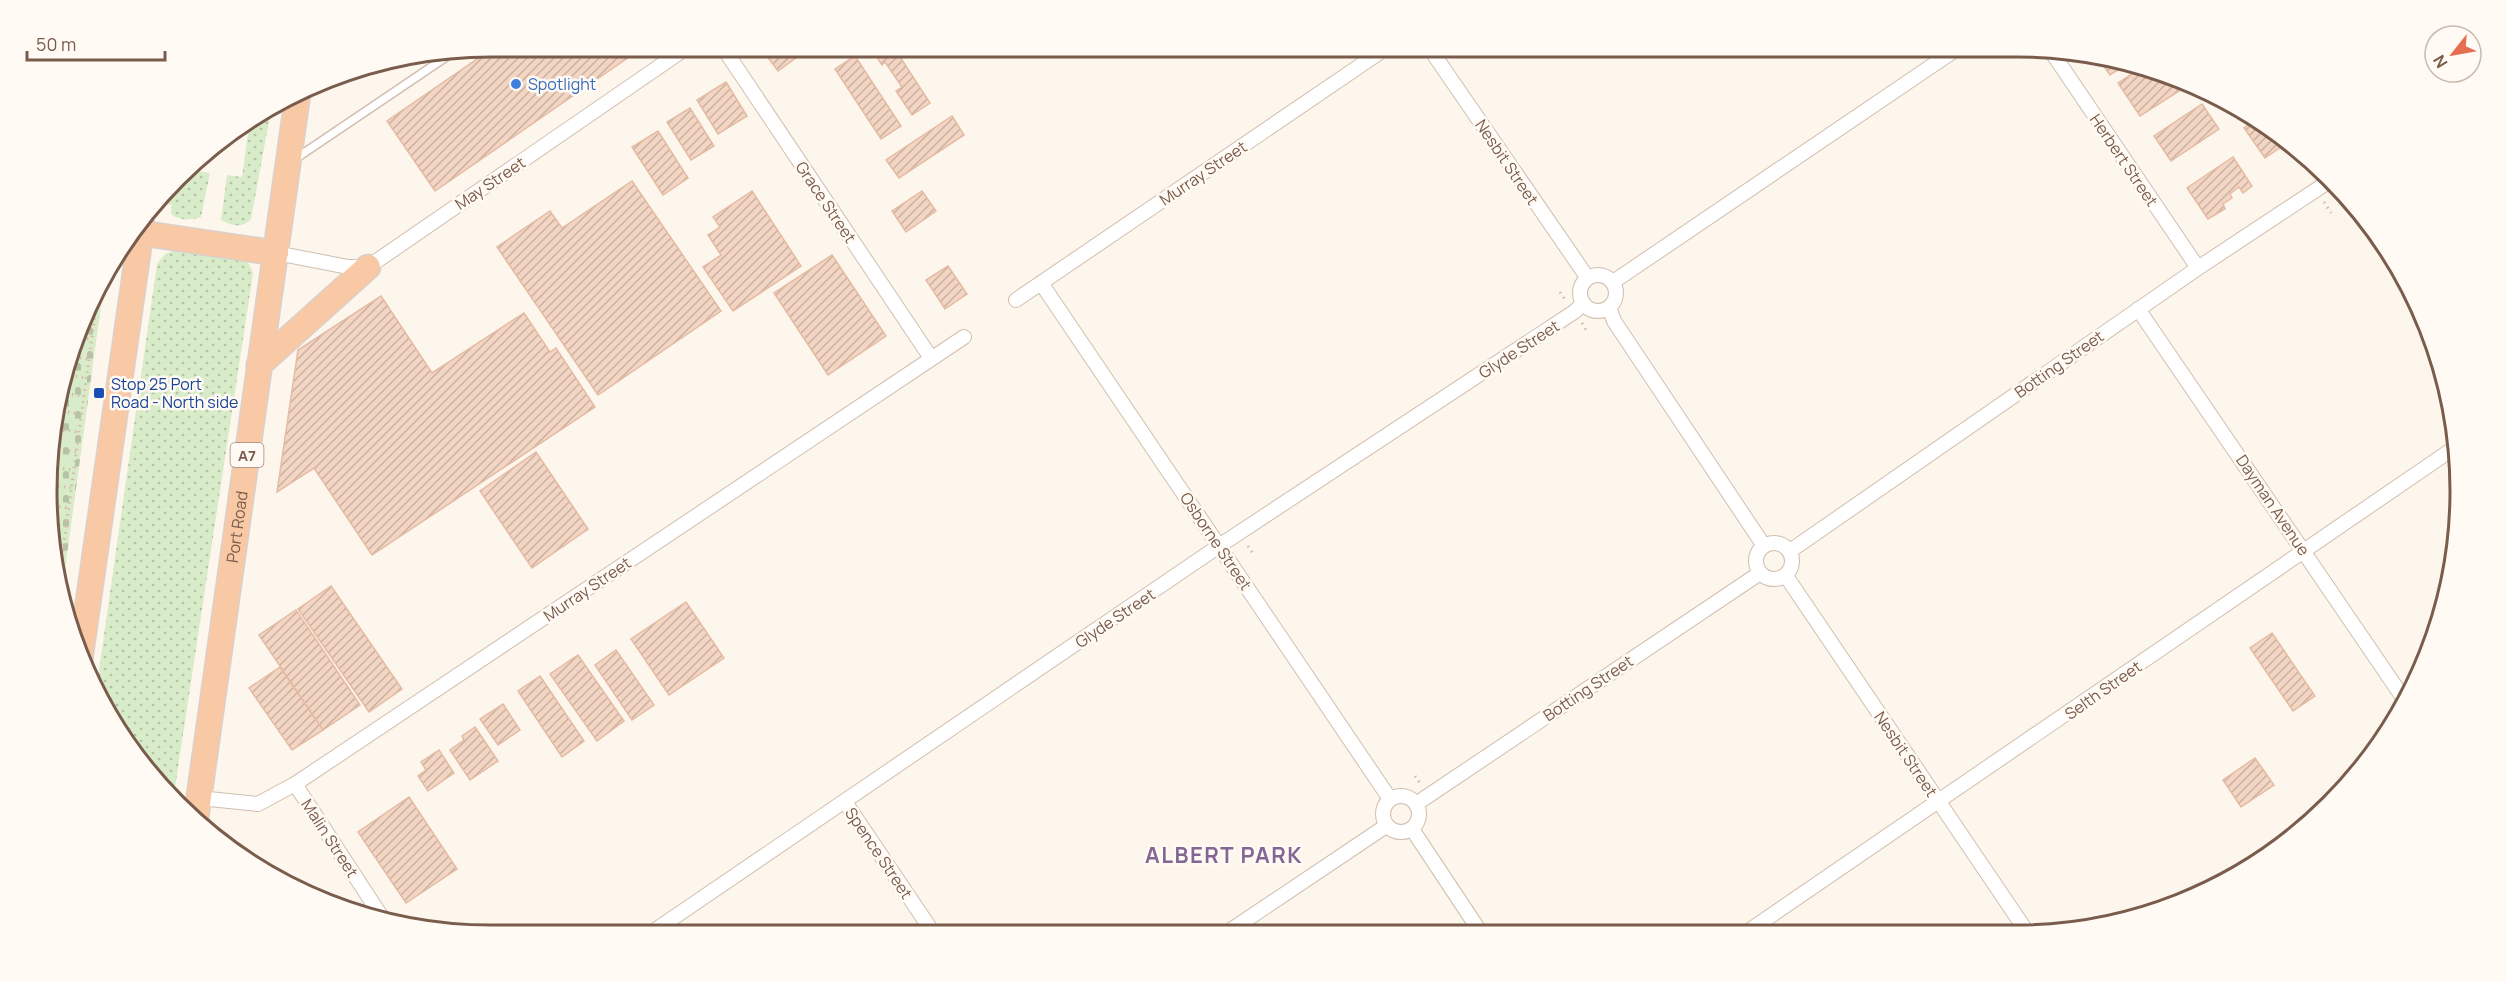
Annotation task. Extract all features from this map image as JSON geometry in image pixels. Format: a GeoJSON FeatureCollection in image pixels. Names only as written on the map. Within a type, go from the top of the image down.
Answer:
{"type":"FeatureCollection","features":[{"type":"Feature","properties":{"kind":"highway","name":"Port Road"},"geometry":{"type":"LineString","coordinates":[[198,808],[297,103]]}},
{"type":"Feature","properties":{"kind":"highway"},"geometry":{"type":"LineString","coordinates":[[144,231],[276,253]]}},
{"type":"Feature","properties":{"kind":"highway"},"geometry":{"type":"LineString","coordinates":[[83,638],[139,238]]}},
{"type":"Feature","properties":{"kind":"highway"},"geometry":{"type":"LineString","coordinates":[[259,365],[368,267]]}},
{"type":"Feature","properties":{"kind":"street","name":"May Street"},"geometry":{"type":"LineString","coordinates":[[368,267],[673,57]]}},
{"type":"Feature","properties":{"kind":"street","name":"Grace Street"},"geometry":{"type":"LineString","coordinates":[[729,57],[931,358]]}},
{"type":"Feature","properties":{"kind":"street","name":"Murray Street"},"geometry":{"type":"LineString","coordinates":[[1016,300],[1373,57]]}},
{"type":"Feature","properties":{"kind":"street","name":"Nesbit Street"},"geometry":{"type":"LineString","coordinates":[[1436,57],[1587,278]]}},
{"type":"Feature","properties":{"kind":"street"},"geometry":{"type":"LineString","coordinates":[[1613,282],[1944,57]]}},
{"type":"Feature","properties":{"kind":"street","name":"Herbert Street"},"geometry":{"type":"LineString","coordinates":[[2057,59],[2198,268]]}},
{"type":"Feature","properties":{"kind":"street","name":"Botting Street"},"geometry":{"type":"LineString","coordinates":[[1790,551],[2138,309],[2324,185]]}},
{"type":"Feature","properties":{"kind":"street"},"geometry":{"type":"LineString","coordinates":[[276,253],[348,267],[368,267]]}},
{"type":"Feature","properties":{"kind":"street"},"geometry":{"type":"LineString","coordinates":[[1592,275],[1604,275],[1613,282],[1617,293],[1609,308],[1598,311],[1583,304],[1579,293],[1587,278],[1592,275]]}},
{"type":"Feature","properties":{"kind":"street","name":"Osborne Street"},"geometry":{"type":"LineString","coordinates":[[1041,283],[1390,799]]}},
{"type":"Feature","properties":{"kind":"street","name":"Glyde Street"},"geometry":{"type":"LineString","coordinates":[[663,925],[1220,546],[1583,304]]}},
{"type":"Feature","properties":{"kind":"street"},"geometry":{"type":"LineString","coordinates":[[1609,308],[1614,321],[1764,546]]}},
{"type":"Feature","properties":{"kind":"street","name":"Dayman Avenue"},"geometry":{"type":"LineString","coordinates":[[2138,309],[2400,693]]}},
{"type":"Feature","properties":{"kind":"street","name":"Murray Street"},"geometry":{"type":"LineString","coordinates":[[198,808],[258,804],[295,784],[964,337]]}},
{"type":"Feature","properties":{"kind":"street","name":"Selth Street"},"geometry":{"type":"LineString","coordinates":[[1757,925],[1939,803],[2448,452]]}},
{"type":"Feature","properties":{"kind":"street"},"geometry":{"type":"LineString","coordinates":[[1770,543],[1781,544],[1790,551],[1793,558],[1792,568],[1786,576],[1768,579],[1760,573],[1756,561],[1758,553],[1764,546],[1770,543]]}},
{"type":"Feature","properties":{"kind":"street","name":"Botting Street"},"geometry":{"type":"LineString","coordinates":[[1416,804],[1760,573]]}},
{"type":"Feature","properties":{"kind":"street","name":"Nesbit Street"},"geometry":{"type":"LineString","coordinates":[[1786,576],[2022,925]]}},
{"type":"Feature","properties":{"kind":"street","name":"Malin Street"},"geometry":{"type":"LineString","coordinates":[[295,784],[377,909]]}},
{"type":"Feature","properties":{"kind":"street"},"geometry":{"type":"LineString","coordinates":[[1399,796],[1409,798],[1416,804],[1419,813],[1418,822],[1412,829],[1403,833],[1394,832],[1386,826],[1382,816],[1384,807],[1390,799],[1399,796]]}},
{"type":"Feature","properties":{"kind":"street","name":"Spence Street"},"geometry":{"type":"LineString","coordinates":[[845,802],[927,925]]}},
{"type":"Feature","properties":{"kind":"street"},"geometry":{"type":"LineString","coordinates":[[1238,925],[1386,826]]}},
{"type":"Feature","properties":{"kind":"street"},"geometry":{"type":"LineString","coordinates":[[1412,829],[1476,925]]}},
{"type":"Feature","properties":{"kind":"lane"},"geometry":{"type":"LineString","coordinates":[[288,164],[441,60]]}},
{"type":"Feature","properties":{"kind":"path"},"geometry":{"type":"LineString","coordinates":[[62,554],[95,315]]}},
{"type":"Feature","properties":{"kind":"path"},"geometry":{"type":"LineString","coordinates":[[85,338],[91,339]]}},
{"type":"Feature","properties":{"kind":"path"},"geometry":{"type":"LineString","coordinates":[[78,357],[88,358]]}},
{"type":"Feature","properties":{"kind":"path"},"geometry":{"type":"LineString","coordinates":[[73,376],[86,378]]}},
{"type":"Feature","properties":{"kind":"path"},"geometry":{"type":"LineString","coordinates":[[68,394],[84,396]]}},
{"type":"Feature","properties":{"kind":"path"},"geometry":{"type":"LineString","coordinates":[[64,411],[81,414]]}},
{"type":"Feature","properties":{"kind":"path"},"geometry":{"type":"LineString","coordinates":[[62,430],[79,432]]}},
{"type":"Feature","properties":{"kind":"path"},"geometry":{"type":"LineString","coordinates":[[59,449],[76,452]]}},
{"type":"Feature","properties":{"kind":"path"},"geometry":{"type":"LineString","coordinates":[[58,468],[74,470]]}},
{"type":"Feature","properties":{"kind":"path"},"geometry":{"type":"LineString","coordinates":[[57,486],[71,488]]}},
{"type":"Feature","properties":{"kind":"path"},"geometry":{"type":"LineString","coordinates":[[58,507],[68,508]]}},
{"type":"Feature","properties":{"kind":"path"},"geometry":{"type":"LineString","coordinates":[[59,525],[66,526]]}},
{"type":"Feature","properties":{"kind":"green space"},"geometry":{"type":"Polygon","coordinates":[[[270,118],[251,219],[237,226],[221,220],[227,175],[242,177],[248,131],[270,118]]]}},
{"type":"Feature","properties":{"kind":"green space"},"geometry":{"type":"Polygon","coordinates":[[[198,171],[210,173],[201,217],[178,218],[171,214],[172,205],[166,204],[198,171]]]}},
{"type":"Feature","properties":{"kind":"green space"},"geometry":{"type":"Polygon","coordinates":[[[176,250],[243,258],[253,273],[175,788],[130,732],[98,675],[157,264],[165,254],[176,250]]]}},
{"type":"Feature","properties":{"kind":"green space"},"geometry":{"type":"Polygon","coordinates":[[[102,299],[65,573],[57,491],[61,434],[65,406],[80,351],[102,299]]]}},
{"type":"Feature","properties":{"kind":"building","name":"Spotlight"},"geometry":{"type":"Polygon","coordinates":[[[479,57],[629,57],[435,191],[387,121],[479,57]]]}},
{"type":"Feature","properties":{"kind":"building"},"geometry":{"type":"Polygon","coordinates":[[[768,57],[797,57],[778,71],[768,57]]]}},
{"type":"Feature","properties":{"kind":"building"},"geometry":{"type":"Polygon","coordinates":[[[856,57],[901,126],[881,139],[835,69],[856,57]]]}},
{"type":"Feature","properties":{"kind":"building"},"geometry":{"type":"Polygon","coordinates":[[[877,57],[900,57],[930,103],[912,115],[896,91],[902,87],[885,62],[882,65],[877,57]]]}},
{"type":"Feature","properties":{"kind":"building"},"geometry":{"type":"Polygon","coordinates":[[[2103,66],[2118,70],[2110,75],[2103,66]]]}},
{"type":"Feature","properties":{"kind":"building"},"geometry":{"type":"Polygon","coordinates":[[[2133,73],[2156,80],[2177,88],[2179,91],[2140,116],[2118,83],[2133,73]]]}},
{"type":"Feature","properties":{"kind":"building"},"geometry":{"type":"Polygon","coordinates":[[[726,82],[747,116],[718,134],[697,100],[726,82]]]}},
{"type":"Feature","properties":{"kind":"building"},"geometry":{"type":"Polygon","coordinates":[[[2202,104],[2219,129],[2171,161],[2154,136],[2202,104]]]}},
{"type":"Feature","properties":{"kind":"building"},"geometry":{"type":"Polygon","coordinates":[[[690,108],[714,146],[691,160],[667,122],[690,108]]]}},
{"type":"Feature","properties":{"kind":"building"},"geometry":{"type":"Polygon","coordinates":[[[952,116],[964,135],[899,178],[886,160],[952,116]]]}},
{"type":"Feature","properties":{"kind":"building"},"geometry":{"type":"Polygon","coordinates":[[[2248,125],[2281,147],[2265,158],[2244,128],[2248,125]]]}},
{"type":"Feature","properties":{"kind":"building"},"geometry":{"type":"Polygon","coordinates":[[[658,131],[688,178],[663,195],[632,147],[658,131]]]}},
{"type":"Feature","properties":{"kind":"building"},"geometry":{"type":"Polygon","coordinates":[[[2233,157],[2252,186],[2243,193],[2239,187],[2230,194],[2232,198],[2223,204],[2225,209],[2208,219],[2187,188],[2233,157]]]}},
{"type":"Feature","properties":{"kind":"building"},"geometry":{"type":"Polygon","coordinates":[[[632,181],[721,311],[598,395],[497,247],[550,211],[562,228],[632,181]]]}},
{"type":"Feature","properties":{"kind":"building"},"geometry":{"type":"Polygon","coordinates":[[[752,191],[801,266],[733,311],[703,267],[721,255],[708,235],[720,227],[713,217],[752,191]]]}},
{"type":"Feature","properties":{"kind":"building"},"geometry":{"type":"Polygon","coordinates":[[[922,191],[936,211],[906,232],[892,211],[922,191]]]}},
{"type":"Feature","properties":{"kind":"building"},"geometry":{"type":"Polygon","coordinates":[[[832,255],[886,336],[828,375],[774,293],[832,255]]]}},
{"type":"Feature","properties":{"kind":"building"},"geometry":{"type":"Polygon","coordinates":[[[948,266],[967,294],[945,309],[926,280],[948,266]]]}},
{"type":"Feature","properties":{"kind":"building"},"geometry":{"type":"Polygon","coordinates":[[[381,296],[432,373],[524,313],[550,352],[556,348],[595,407],[372,555],[314,468],[277,492],[298,350],[381,296]]]}},
{"type":"Feature","properties":{"kind":"building"},"geometry":{"type":"Polygon","coordinates":[[[536,452],[588,529],[532,568],[480,491],[536,452]]]}},
{"type":"Feature","properties":{"kind":"building"},"geometry":{"type":"Polygon","coordinates":[[[331,586],[402,689],[369,712],[298,609],[331,586]]]}},
{"type":"Feature","properties":{"kind":"building"},"geometry":{"type":"Polygon","coordinates":[[[686,602],[724,658],[669,695],[631,639],[686,602]]]}},
{"type":"Feature","properties":{"kind":"building"},"geometry":{"type":"Polygon","coordinates":[[[296,610],[360,705],[323,730],[259,635],[296,610]]]}},
{"type":"Feature","properties":{"kind":"building"},"geometry":{"type":"Polygon","coordinates":[[[2272,633],[2315,696],[2293,711],[2250,648],[2272,633]]]}},
{"type":"Feature","properties":{"kind":"building"},"geometry":{"type":"Polygon","coordinates":[[[616,650],[654,705],[632,720],[595,665],[616,650]]]}},
{"type":"Feature","properties":{"kind":"building"},"geometry":{"type":"Polygon","coordinates":[[[578,655],[624,721],[597,741],[550,674],[578,655]]]}},
{"type":"Feature","properties":{"kind":"building"},"geometry":{"type":"Polygon","coordinates":[[[280,667],[323,730],[292,750],[249,688],[280,667]]]}},
{"type":"Feature","properties":{"kind":"building"},"geometry":{"type":"Polygon","coordinates":[[[540,676],[584,741],[562,757],[518,691],[540,676]]]}},
{"type":"Feature","properties":{"kind":"building"},"geometry":{"type":"Polygon","coordinates":[[[503,704],[520,730],[498,745],[480,719],[503,704]]]}},
{"type":"Feature","properties":{"kind":"building"},"geometry":{"type":"Polygon","coordinates":[[[475,727],[498,761],[470,780],[450,750],[464,740],[462,736],[475,727]]]}},
{"type":"Feature","properties":{"kind":"building"},"geometry":{"type":"Polygon","coordinates":[[[439,750],[454,773],[428,791],[418,776],[426,770],[421,762],[439,750]]]}},
{"type":"Feature","properties":{"kind":"building"},"geometry":{"type":"Polygon","coordinates":[[[2255,758],[2274,785],[2241,807],[2223,780],[2255,758]]]}},
{"type":"Feature","properties":{"kind":"building"},"geometry":{"type":"Polygon","coordinates":[[[409,797],[457,869],[406,903],[358,832],[409,797]]]}},
{"type":"Feature","properties":{"kind":"place","name":"Spotlight"},"geometry":{"type":"Point","coordinates":[516,84]}},
{"type":"Feature","properties":{"kind":"place","name":"Stop 25 Port Road - North side"},"geometry":{"type":"Point","coordinates":[99,393]}},
{"type":"Feature","properties":{"kind":"district","name":"ALBERT PARK"},"geometry":{"type":"Point","coordinates":[1224,855]}}]}
